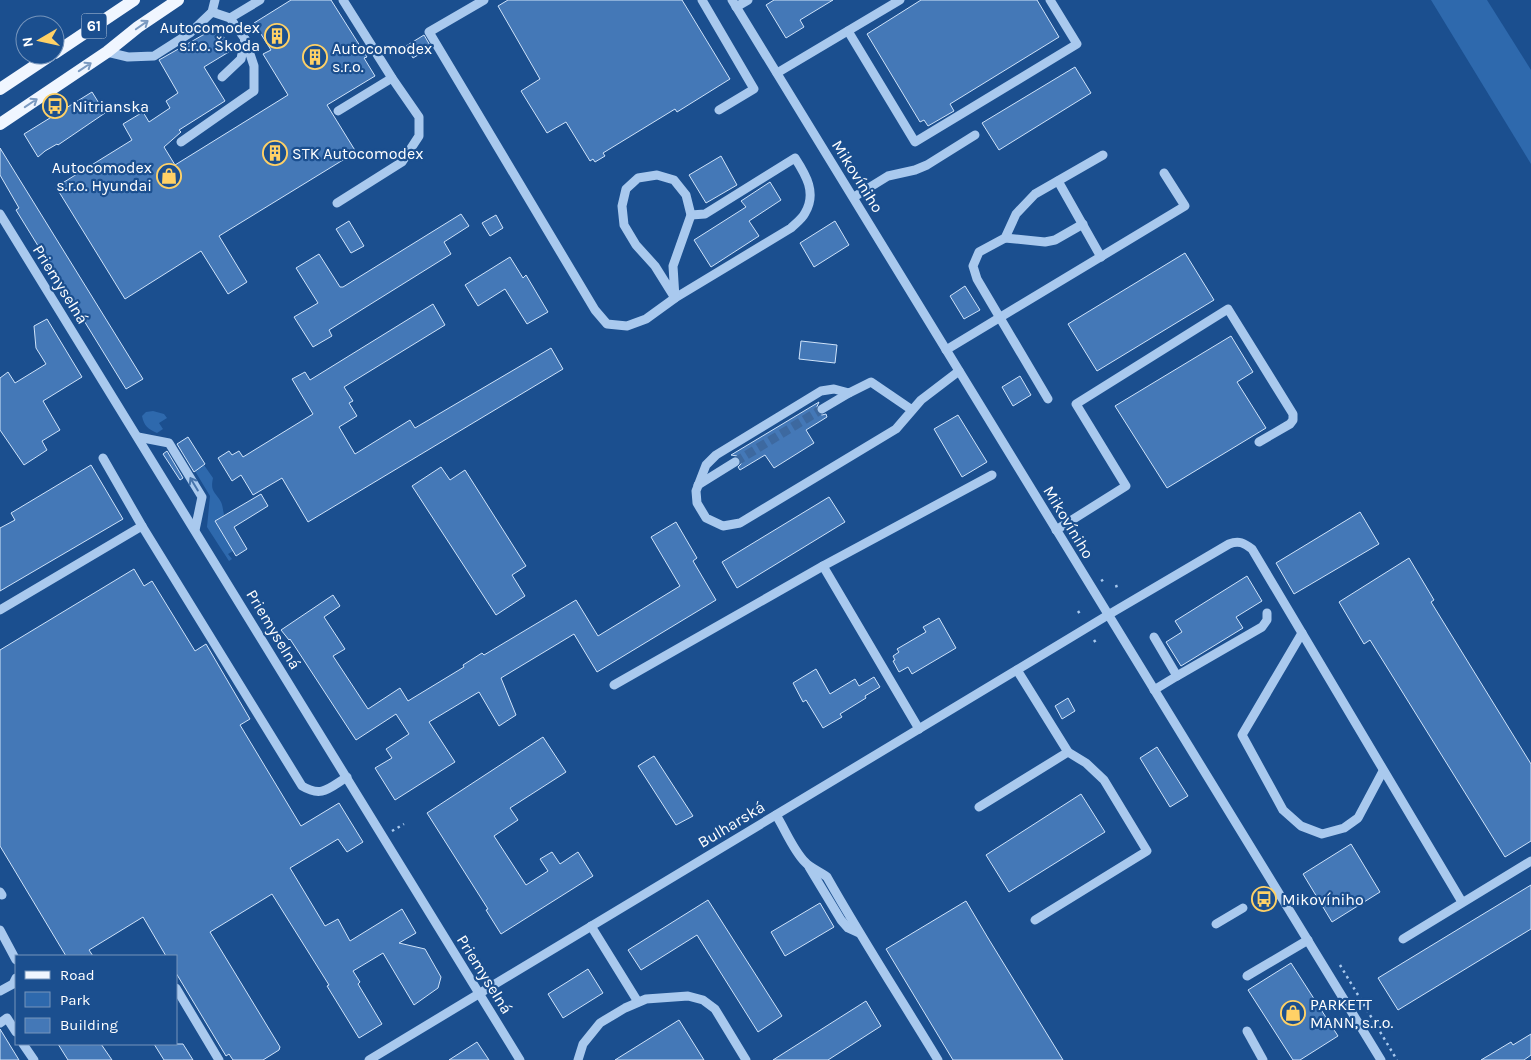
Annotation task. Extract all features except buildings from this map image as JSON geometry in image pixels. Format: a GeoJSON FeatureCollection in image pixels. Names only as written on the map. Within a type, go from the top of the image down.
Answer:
{"type":"FeatureCollection","features":[{"type":"Feature","properties":{"kind":"main road","name":"61"},"geometry":{"type":"LineString","coordinates":[[65,46],[134,0]]}},
{"type":"Feature","properties":{"kind":"main road","name":"61"},"geometry":{"type":"LineString","coordinates":[[0,124],[107,52],[138,27],[178,0]]}},
{"type":"Feature","properties":{"kind":"main road"},"geometry":{"type":"LineString","coordinates":[[0,90],[36,65]]}},
{"type":"Feature","properties":{"kind":"street"},"geometry":{"type":"LineString","coordinates":[[107,52],[128,57],[154,56],[190,33],[212,12],[215,0]]}},
{"type":"Feature","properties":{"kind":"street"},"geometry":{"type":"LineString","coordinates":[[230,18],[260,0]]}},
{"type":"Feature","properties":{"kind":"street"},"geometry":{"type":"LineString","coordinates":[[337,203],[402,162],[419,136],[419,117],[343,0]]}},
{"type":"Feature","properties":{"kind":"street"},"geometry":{"type":"LineString","coordinates":[[484,0],[429,32],[595,310],[607,324],[627,326],[646,319],[675,298],[791,228],[805,214],[811,199],[809,180],[795,158],[706,214],[690,215]]}},
{"type":"Feature","properties":{"kind":"street"},"geometry":{"type":"LineString","coordinates":[[702,0],[754,89],[718,110]]}},
{"type":"Feature","properties":{"kind":"street"},"geometry":{"type":"LineString","coordinates":[[734,4],[748,0]]}},
{"type":"Feature","properties":{"kind":"street"},"geometry":{"type":"LineString","coordinates":[[777,73],[900,0]]}},
{"type":"Feature","properties":{"kind":"street"},"geometry":{"type":"LineString","coordinates":[[848,31],[915,142],[1077,44],[1050,0]]}},
{"type":"Feature","properties":{"kind":"street","name":"Mikovíniho"},"geometry":{"type":"LineString","coordinates":[[734,4],[1381,1060]]}},
{"type":"Feature","properties":{"kind":"street"},"geometry":{"type":"LineString","coordinates":[[181,142],[254,91],[254,66],[245,39],[230,18],[212,12]]}},
{"type":"Feature","properties":{"kind":"street"},"geometry":{"type":"LineString","coordinates":[[222,77],[241,59],[245,39]]}},
{"type":"Feature","properties":{"kind":"street"},"geometry":{"type":"LineString","coordinates":[[338,111],[392,78]]}},
{"type":"Feature","properties":{"kind":"street"},"geometry":{"type":"LineString","coordinates":[[854,197],[888,176],[915,170],[927,165],[975,136]]}},
{"type":"Feature","properties":{"kind":"street"},"geometry":{"type":"LineString","coordinates":[[1005,238],[1016,214],[1035,194],[1103,155]]}},
{"type":"Feature","properties":{"kind":"street"},"geometry":{"type":"LineString","coordinates":[[946,350],[1185,206],[1164,173]]}},
{"type":"Feature","properties":{"kind":"street"},"geometry":{"type":"LineString","coordinates":[[657,175],[674,180],[686,195],[690,215],[673,266],[675,298],[655,266],[636,245],[624,225],[622,206],[626,189],[638,178],[657,175]]}},
{"type":"Feature","properties":{"kind":"street"},"geometry":{"type":"LineString","coordinates":[[1058,180],[1101,257]]}},
{"type":"Feature","properties":{"kind":"street","name":"Priemyselná"},"geometry":{"type":"LineString","coordinates":[[0,214],[520,1060]]}},
{"type":"Feature","properties":{"kind":"street"},"geometry":{"type":"LineString","coordinates":[[1048,399],[977,279],[973,266],[979,252],[1005,238],[1045,242],[1056,240],[1083,224]]}},
{"type":"Feature","properties":{"kind":"street"},"geometry":{"type":"LineString","coordinates":[[1056,530],[1126,486],[1076,404],[1228,310],[1293,414],[1293,420],[1290,424],[1259,442]]}},
{"type":"Feature","properties":{"kind":"street"},"geometry":{"type":"LineString","coordinates":[[848,393],[834,389],[821,391],[716,455],[706,465],[696,492],[697,503],[706,518],[723,526],[740,522],[896,428],[921,400],[959,371]]}},
{"type":"Feature","properties":{"kind":"street"},"geometry":{"type":"LineString","coordinates":[[822,409],[871,382],[912,410]]}},
{"type":"Feature","properties":{"kind":"street"},"geometry":{"type":"LineString","coordinates":[[138,437],[169,443],[202,497],[195,530]]}},
{"type":"Feature","properties":{"kind":"street"},"geometry":{"type":"LineString","coordinates":[[103,458],[142,526],[302,786],[312,792],[324,791],[347,777]]}},
{"type":"Feature","properties":{"kind":"street"},"geometry":{"type":"LineString","coordinates":[[698,485],[735,462]]}},
{"type":"Feature","properties":{"kind":"street"},"geometry":{"type":"LineString","coordinates":[[614,685],[823,566],[992,475]]}},
{"type":"Feature","properties":{"kind":"street"},"geometry":{"type":"LineString","coordinates":[[0,610],[142,526]]}},
{"type":"Feature","properties":{"kind":"street","name":"Bulharská"},"geometry":{"type":"LineString","coordinates":[[369,1060],[1229,544],[1236,541],[1252,549],[1302,633]]}},
{"type":"Feature","properties":{"kind":"street"},"geometry":{"type":"LineString","coordinates":[[823,566],[919,729]]}},
{"type":"Feature","properties":{"kind":"street"},"geometry":{"type":"LineString","coordinates":[[1154,690],[1262,627],[1267,620],[1266,613]]}},
{"type":"Feature","properties":{"kind":"street"},"geometry":{"type":"LineString","coordinates":[[1384,771],[1358,818],[1344,828],[1322,834],[1301,826],[1283,810],[1242,735],[1302,633],[1462,902]]}},
{"type":"Feature","properties":{"kind":"street"},"geometry":{"type":"LineString","coordinates":[[1154,638],[1177,676]]}},
{"type":"Feature","properties":{"kind":"street"},"geometry":{"type":"LineString","coordinates":[[1017,670],[1068,752],[1086,763],[1104,780],[1147,851],[1035,920]]}},
{"type":"Feature","properties":{"kind":"street"},"geometry":{"type":"LineString","coordinates":[[979,807],[1068,752]]}},
{"type":"Feature","properties":{"kind":"street"},"geometry":{"type":"LineString","coordinates":[[776,815],[803,860],[810,867],[819,870],[827,877],[859,933],[882,966],[938,1060]]}},
{"type":"Feature","properties":{"kind":"street"},"geometry":{"type":"LineString","coordinates":[[1403,939],[1531,861]]}},
{"type":"Feature","properties":{"kind":"street"},"geometry":{"type":"LineString","coordinates":[[1216,924],[1243,908]]}},
{"type":"Feature","properties":{"kind":"street"},"geometry":{"type":"LineString","coordinates":[[591,926],[638,1002]]}},
{"type":"Feature","properties":{"kind":"street"},"geometry":{"type":"LineString","coordinates":[[0,930],[15,958]]}},
{"type":"Feature","properties":{"kind":"street"},"geometry":{"type":"LineString","coordinates":[[1247,976],[1308,940]]}},
{"type":"Feature","properties":{"kind":"street"},"geometry":{"type":"LineString","coordinates":[[0,992],[13,984],[15,980]]}},
{"type":"Feature","properties":{"kind":"street"},"geometry":{"type":"LineString","coordinates":[[178,991],[219,1060]]}},
{"type":"Feature","properties":{"kind":"street"},"geometry":{"type":"LineString","coordinates":[[578,1060],[583,1044],[600,1023],[625,1008],[646,999],[688,996],[703,1000],[714,1009],[746,1060]]}},
{"type":"Feature","properties":{"kind":"street"},"geometry":{"type":"LineString","coordinates":[[0,1023],[8,1018],[15,1030]]}},
{"type":"Feature","properties":{"kind":"street"},"geometry":{"type":"LineString","coordinates":[[1247,1031],[1263,1060]]}},
{"type":"Feature","properties":{"kind":"street"},"geometry":{"type":"LineString","coordinates":[[25,1045],[34,1060]]}},
{"type":"Feature","properties":{"kind":"path"},"geometry":{"type":"LineString","coordinates":[[1101,582],[1106,578]]}},
{"type":"Feature","properties":{"kind":"path"},"geometry":{"type":"LineString","coordinates":[[1116,585],[1118,591]]}},
{"type":"Feature","properties":{"kind":"path"},"geometry":{"type":"LineString","coordinates":[[1340,964],[1397,1060]]}},
{"type":"Feature","properties":{"kind":"green space"},"geometry":{"type":"Polygon","coordinates":[[[1431,0],[1487,0],[1531,70],[1531,164],[1431,0]]]}},
{"type":"Feature","properties":{"kind":"green space"},"geometry":{"type":"Polygon","coordinates":[[[153,411],[164,414],[167,418],[159,423],[163,429],[157,433],[147,427],[142,416],[146,412],[153,411]]]}},
{"type":"Feature","properties":{"kind":"green space"},"geometry":{"type":"Polygon","coordinates":[[[204,465],[213,478],[213,489],[222,505],[224,515],[215,521],[233,551],[228,554],[232,559],[229,561],[207,527],[210,496],[195,471],[204,465]]]}},
{"type":"Feature","properties":{"kind":"tunnel"},"geometry":{"type":"LineString","coordinates":[[735,462],[822,409]]}},
{"type":"Feature","properties":{"kind":"place","name":"Autocomodex s.r.o. Škoda"},"geometry":{"type":"Point","coordinates":[277,36]}},
{"type":"Feature","properties":{"kind":"place","name":"Autocomodex s.r.o."},"geometry":{"type":"Point","coordinates":[315,57]}},
{"type":"Feature","properties":{"kind":"place","name":"Nitrianska"},"geometry":{"type":"Point","coordinates":[55,106]}},
{"type":"Feature","properties":{"kind":"place","name":"STK Autocomodex"},"geometry":{"type":"Point","coordinates":[275,153]}},
{"type":"Feature","properties":{"kind":"place","name":"Autocomodex s.r.o. Hyundai"},"geometry":{"type":"Point","coordinates":[169,176]}},
{"type":"Feature","properties":{"kind":"place","name":"Mikovíniho"},"geometry":{"type":"Point","coordinates":[1264,899]}},
{"type":"Feature","properties":{"kind":"place","name":"PARKETT MANN, s.r.o."},"geometry":{"type":"Point","coordinates":[1293,1013]}}]}
